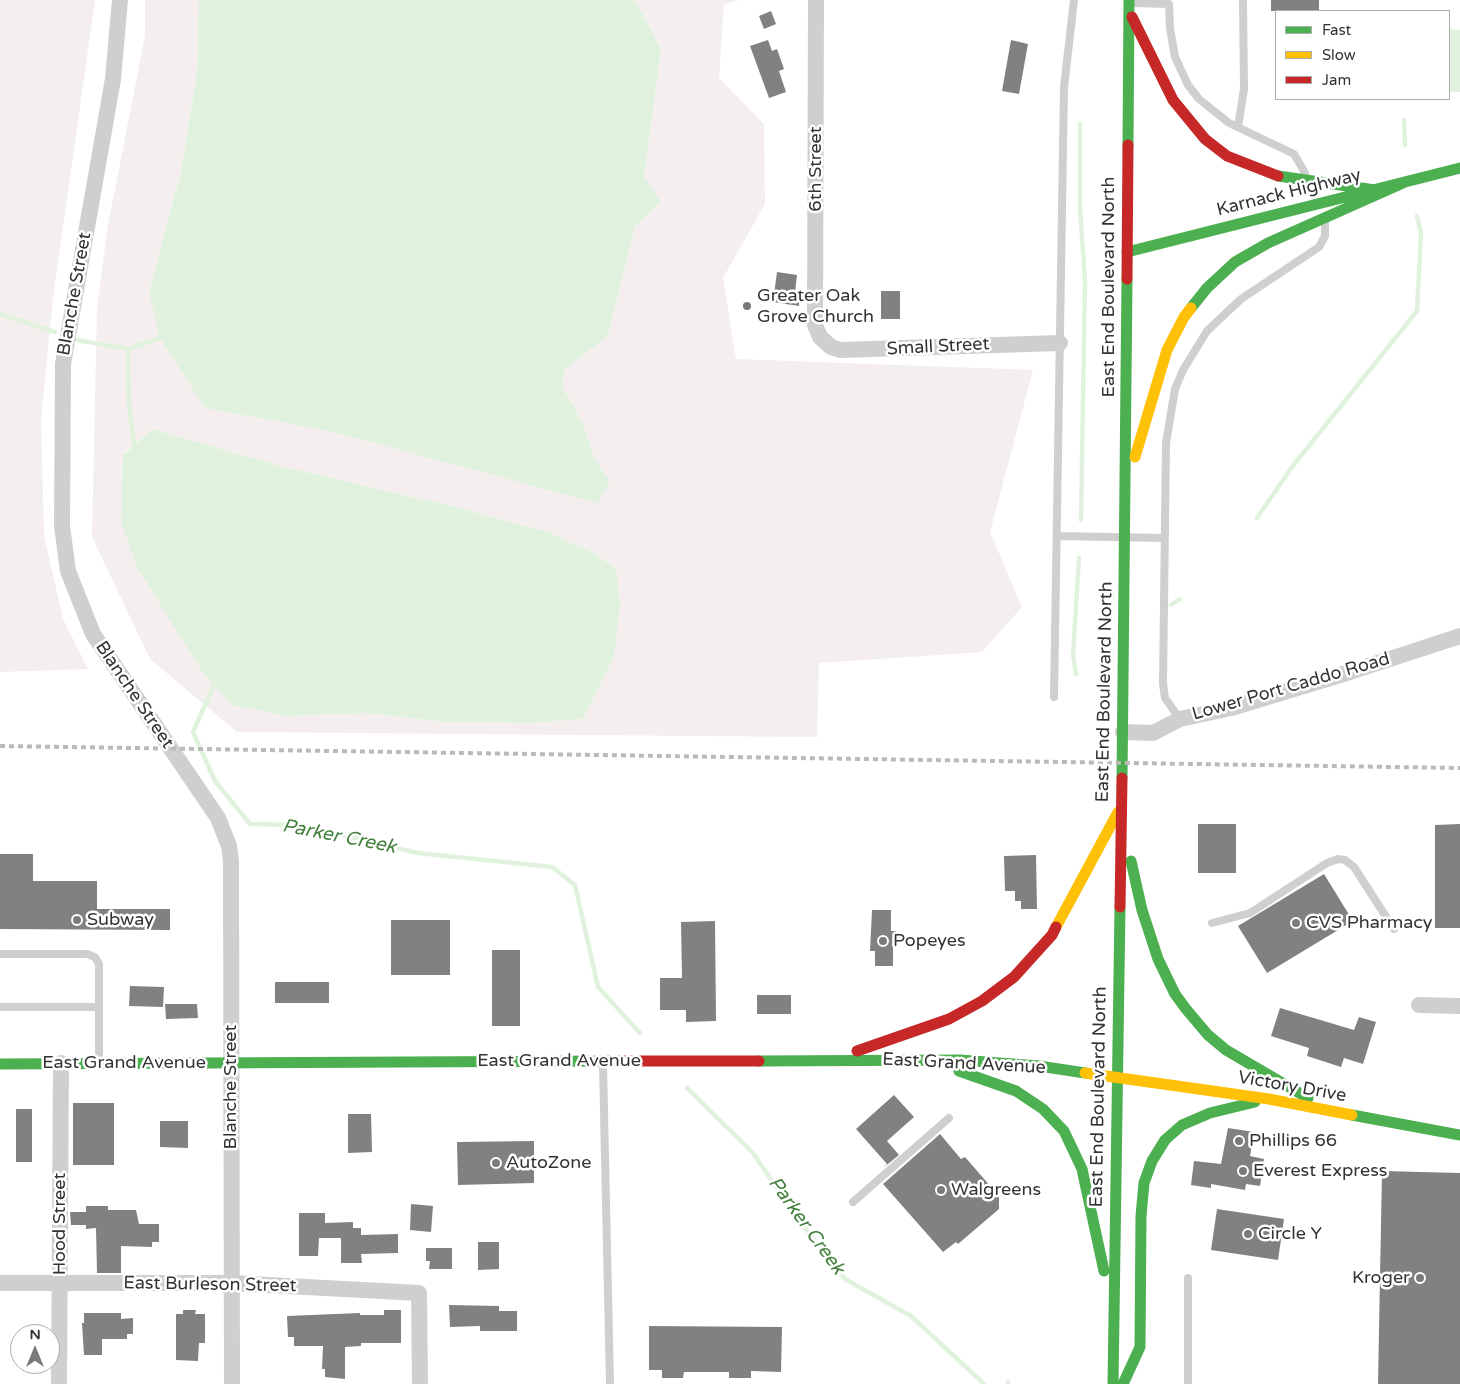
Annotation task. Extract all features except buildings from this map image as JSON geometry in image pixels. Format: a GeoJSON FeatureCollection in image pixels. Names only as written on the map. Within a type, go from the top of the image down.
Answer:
{"type":"FeatureCollection","features":[{"type":"Feature","properties":{"kind":"main road"},"geometry":{"type":"LineString","coordinates":[[1129,5],[1173,100],[1205,139],[1227,156],[1314,193],[1375,190]]}},
{"type":"Feature","properties":{"kind":"main road","name":"East End Boulevard North"},"geometry":{"type":"LineString","coordinates":[[1113,1384],[1123,732],[1129,5]]}},
{"type":"Feature","properties":{"kind":"main road","name":"Karnack Highway"},"geometry":{"type":"LineString","coordinates":[[1127,252],[1314,193],[1375,190],[1460,168]]}},
{"type":"Feature","properties":{"kind":"main road"},"geometry":{"type":"LineString","coordinates":[[1125,492],[1164,358],[1184,317],[1195,302],[1220,275],[1243,257],[1268,243],[1403,183]]}},
{"type":"Feature","properties":{"kind":"main road"},"geometry":{"type":"LineString","coordinates":[[835,1059],[949,1019],[982,1001],[1014,977],[1028,964],[1056,929],[1121,806]]}},
{"type":"Feature","properties":{"kind":"main road"},"geometry":{"type":"LineString","coordinates":[[1121,806],[1144,918],[1158,959],[1175,994],[1208,1035],[1226,1050],[1332,1112]]}},
{"type":"Feature","properties":{"kind":"main road","name":"East Grand Avenue"},"geometry":{"type":"LineString","coordinates":[[0,1064],[920,1059],[1001,1062],[1117,1077]]}},
{"type":"Feature","properties":{"kind":"main road"},"geometry":{"type":"LineString","coordinates":[[920,1059],[994,1082],[1016,1091],[1044,1109],[1064,1131],[1072,1144],[1082,1169],[1114,1320]]}},
{"type":"Feature","properties":{"kind":"main road","name":"Victory Drive"},"geometry":{"type":"LineString","coordinates":[[1117,1077],[1269,1099],[1460,1135]]}},
{"type":"Feature","properties":{"kind":"main road"},"geometry":{"type":"LineString","coordinates":[[1123,1384],[1140,1347],[1141,1216],[1144,1183],[1152,1161],[1165,1140],[1182,1125],[1210,1113],[1269,1099]]}},
{"type":"Feature","properties":{"kind":"street","name":"Blanche Street"},"geometry":{"type":"LineString","coordinates":[[120,0],[113,79],[64,356],[62,526],[68,570],[93,634],[218,818],[229,846],[231,860],[232,1384]]}},
{"type":"Feature","properties":{"kind":"street","name":"6th Street"},"geometry":{"type":"LineString","coordinates":[[816,0],[815,325],[820,338]]}},
{"type":"Feature","properties":{"kind":"street","name":"Small Street"},"geometry":{"type":"LineString","coordinates":[[820,338],[831,347],[840,350],[1060,343]]}},
{"type":"Feature","properties":{"kind":"street","name":"Lower Port Caddo Road"},"geometry":{"type":"LineString","coordinates":[[1123,732],[1153,733],[1180,719],[1231,708],[1460,636]]}},
{"type":"Feature","properties":{"kind":"street"},"geometry":{"type":"LineString","coordinates":[[1420,1005],[1460,1006]]}},
{"type":"Feature","properties":{"kind":"street","name":"Hood Street"},"geometry":{"type":"LineString","coordinates":[[59,1384],[61,1063]]}},
{"type":"Feature","properties":{"kind":"street","name":"East Burleson Street"},"geometry":{"type":"LineString","coordinates":[[0,1283],[231,1283],[419,1293],[420,1384]]}},
{"type":"Feature","properties":{"kind":"lane"},"geometry":{"type":"LineString","coordinates":[[1054,697],[1064,87],[1074,0]]}},
{"type":"Feature","properties":{"kind":"lane"},"geometry":{"type":"LineString","coordinates":[[1238,127],[1244,89],[1243,0]]}},
{"type":"Feature","properties":{"kind":"lane"},"geometry":{"type":"LineString","coordinates":[[1129,5],[1169,4],[1172,43],[1181,72],[1188,85],[1214,112],[1238,127],[1294,154],[1314,193],[1324,219],[1325,236],[1319,247],[1261,285],[1222,315],[1207,331],[1183,370],[1175,389],[1168,424],[1164,538],[1163,684],[1165,698],[1180,719]]}},
{"type":"Feature","properties":{"kind":"lane"},"geometry":{"type":"LineString","coordinates":[[1057,536],[1164,538]]}},
{"type":"Feature","properties":{"kind":"lane"},"geometry":{"type":"LineString","coordinates":[[1212,923],[1250,913],[1327,863],[1338,859],[1344,860],[1354,867],[1394,928]]}},
{"type":"Feature","properties":{"kind":"lane"},"geometry":{"type":"LineString","coordinates":[[0,954],[87,954],[95,957],[99,964],[99,1063]]}},
{"type":"Feature","properties":{"kind":"lane"},"geometry":{"type":"LineString","coordinates":[[0,1007],[99,1007]]}},
{"type":"Feature","properties":{"kind":"lane"},"geometry":{"type":"LineString","coordinates":[[603,1060],[610,1384]]}},
{"type":"Feature","properties":{"kind":"lane"},"geometry":{"type":"LineString","coordinates":[[853,1202],[949,1118]]}},
{"type":"Feature","properties":{"kind":"lane"},"geometry":{"type":"LineString","coordinates":[[1188,1278],[1188,1384]]}},
{"type":"Feature","properties":{"kind":"shaded area"},"geometry":{"type":"Polygon","coordinates":[[[0,0],[95,0],[53,298],[41,420],[44,535],[63,619],[88,669],[0,672],[0,0]]]}},
{"type":"Feature","properties":{"kind":"shaded area"},"geometry":{"type":"Polygon","coordinates":[[[145,0],[199,0],[197,72],[181,172],[149,292],[205,408],[610,481],[595,460],[583,423],[562,386],[566,368],[608,336],[635,227],[661,202],[644,177],[661,49],[635,0],[739,0],[724,4],[719,78],[764,124],[765,204],[723,278],[736,359],[1033,370],[990,532],[1022,607],[982,652],[819,663],[817,737],[237,732],[150,659],[92,537],[97,308],[108,225],[145,36],[145,0]],[[152,429],[123,454],[121,521],[287,716],[367,713],[444,722],[530,723],[583,719],[620,604],[616,568],[592,552],[548,532],[451,506],[280,466],[152,429]]]}},
{"type":"Feature","properties":{"kind":"shaded area"},"geometry":{"type":"Polygon","coordinates":[[[199,0],[635,0],[661,49],[644,177],[661,202],[635,227],[608,336],[566,368],[562,386],[583,423],[595,460],[610,481],[597,503],[330,431],[205,408],[160,338],[149,292],[181,172],[197,72],[199,0]]]}},
{"type":"Feature","properties":{"kind":"shaded area"},"geometry":{"type":"Polygon","coordinates":[[[1450,29],[1460,30],[1460,92],[1450,92],[1450,29]]]}},
{"type":"Feature","properties":{"kind":"shaded area"},"geometry":{"type":"Polygon","coordinates":[[[152,429],[280,466],[451,506],[548,532],[592,552],[616,568],[620,604],[614,657],[583,719],[530,723],[444,722],[367,713],[287,716],[232,705],[201,670],[137,567],[121,521],[123,455],[152,429]]]}},
{"type":"Feature","properties":{"kind":"waterway"},"geometry":{"type":"LineString","coordinates":[[1404,120],[1405,145]]}},
{"type":"Feature","properties":{"kind":"waterway"},"geometry":{"type":"LineString","coordinates":[[1080,124],[1080,207],[1085,281],[1081,520]]}},
{"type":"Feature","properties":{"kind":"waterway"},"geometry":{"type":"LineString","coordinates":[[1257,518],[1292,467],[1417,311],[1421,233],[1417,216]]}},
{"type":"Feature","properties":{"kind":"waterway","name":"Parker Creek"},"geometry":{"type":"LineString","coordinates":[[0,314],[55,332]]}},
{"type":"Feature","properties":{"kind":"waterway"},"geometry":{"type":"LineString","coordinates":[[128,349],[160,338]]}},
{"type":"Feature","properties":{"kind":"waterway","name":"Parker Creek"},"geometry":{"type":"LineString","coordinates":[[77,340],[128,349],[129,404],[134,445],[137,449]]}},
{"type":"Feature","properties":{"kind":"waterway"},"geometry":{"type":"LineString","coordinates":[[1076,674],[1073,654],[1079,558]]}},
{"type":"Feature","properties":{"kind":"waterway"},"geometry":{"type":"LineString","coordinates":[[1171,605],[1180,599]]}},
{"type":"Feature","properties":{"kind":"waterway","name":"Parker Creek"},"geometry":{"type":"LineString","coordinates":[[216,680],[193,732],[215,781],[250,824],[299,825],[418,853],[552,867],[575,885],[598,987],[640,1033]]}},
{"type":"Feature","properties":{"kind":"waterway","name":"Parker Creek"},"geometry":{"type":"LineString","coordinates":[[687,1088],[753,1153],[797,1218],[845,1279],[911,1316],[984,1384]]}},
{"type":"Feature","properties":{"kind":"railway"},"geometry":{"type":"LineString","coordinates":[[0,746],[1460,768]]}},
{"type":"Feature","properties":{"kind":"traffic: fast"},"geometry":{"type":"LineString","coordinates":[[1128,145],[1129,0]]}},
{"type":"Feature","properties":{"kind":"traffic: fast"},"geometry":{"type":"LineString","coordinates":[[1127,252],[1460,168]]}},
{"type":"Feature","properties":{"kind":"traffic: fast"},"geometry":{"type":"LineString","coordinates":[[1278,176],[1375,190]]}},
{"type":"Feature","properties":{"kind":"traffic: fast"},"geometry":{"type":"LineString","coordinates":[[1191,308],[1207,288],[1235,262],[1268,243],[1403,183]]}},
{"type":"Feature","properties":{"kind":"traffic: fast"},"geometry":{"type":"LineString","coordinates":[[1122,778],[1127,279]]}},
{"type":"Feature","properties":{"kind":"traffic: fast"},"geometry":{"type":"LineString","coordinates":[[1131,861],[1142,910],[1158,959],[1175,994],[1186,1009],[1208,1035],[1226,1050],[1308,1098]]}},
{"type":"Feature","properties":{"kind":"traffic: fast"},"geometry":{"type":"LineString","coordinates":[[1113,1384],[1120,907]]}},
{"type":"Feature","properties":{"kind":"traffic: fast"},"geometry":{"type":"LineString","coordinates":[[759,1061],[960,1060],[1039,1066],[1085,1073]]}},
{"type":"Feature","properties":{"kind":"traffic: fast"},"geometry":{"type":"LineString","coordinates":[[0,1064],[610,1061]]}},
{"type":"Feature","properties":{"kind":"traffic: fast"},"geometry":{"type":"LineString","coordinates":[[959,1071],[1016,1091],[1043,1109],[1064,1131],[1082,1169],[1104,1271]]}},
{"type":"Feature","properties":{"kind":"traffic: fast"},"geometry":{"type":"LineString","coordinates":[[1123,1384],[1140,1347],[1141,1216],[1144,1183],[1152,1161],[1165,1140],[1182,1125],[1210,1113],[1255,1102]]}},
{"type":"Feature","properties":{"kind":"traffic: fast"},"geometry":{"type":"LineString","coordinates":[[1352,1115],[1460,1135]]}},
{"type":"Feature","properties":{"kind":"traffic: slow"},"geometry":{"type":"LineString","coordinates":[[1135,457],[1167,350],[1184,317],[1191,308]]}},
{"type":"Feature","properties":{"kind":"traffic: slow"},"geometry":{"type":"LineString","coordinates":[[1056,927],[1118,812]]}},
{"type":"Feature","properties":{"kind":"traffic: slow"},"geometry":{"type":"LineString","coordinates":[[1085,1073],[1269,1099],[1352,1115]]}},
{"type":"Feature","properties":{"kind":"traffic: jam"},"geometry":{"type":"LineString","coordinates":[[1132,17],[1173,100],[1205,139],[1227,156],[1278,176]]}},
{"type":"Feature","properties":{"kind":"traffic: jam"},"geometry":{"type":"LineString","coordinates":[[1127,279],[1128,145]]}},
{"type":"Feature","properties":{"kind":"traffic: jam"},"geometry":{"type":"LineString","coordinates":[[1120,907],[1122,778]]}},
{"type":"Feature","properties":{"kind":"traffic: jam"},"geometry":{"type":"LineString","coordinates":[[857,1051],[949,1019],[982,1001],[1014,977],[1052,935],[1056,927]]}},
{"type":"Feature","properties":{"kind":"traffic: jam"},"geometry":{"type":"LineString","coordinates":[[610,1061],[759,1061]]}},
{"type":"Feature","properties":{"kind":"place","name":"Greater Oak Grove Church"},"geometry":{"type":"Point","coordinates":[747,306]}},
{"type":"Feature","properties":{"kind":"place","name":"Subway"},"geometry":{"type":"Point","coordinates":[77,920]}},
{"type":"Feature","properties":{"kind":"place","name":"CVS Pharmacy"},"geometry":{"type":"Point","coordinates":[1296,923]}},
{"type":"Feature","properties":{"kind":"place","name":"Popeyes"},"geometry":{"type":"Point","coordinates":[883,941]}},
{"type":"Feature","properties":{"kind":"place","name":"Phillips 66"},"geometry":{"type":"Point","coordinates":[1239,1141]}},
{"type":"Feature","properties":{"kind":"place","name":"AutoZone"},"geometry":{"type":"Point","coordinates":[496,1163]}},
{"type":"Feature","properties":{"kind":"place","name":"Everest Express"},"geometry":{"type":"Point","coordinates":[1243,1171]}},
{"type":"Feature","properties":{"kind":"place","name":"Walgreens"},"geometry":{"type":"Point","coordinates":[941,1190]}},
{"type":"Feature","properties":{"kind":"place","name":"Circle Y"},"geometry":{"type":"Point","coordinates":[1248,1234]}},
{"type":"Feature","properties":{"kind":"place","name":"Kroger"},"geometry":{"type":"Point","coordinates":[1420,1278]}}]}
